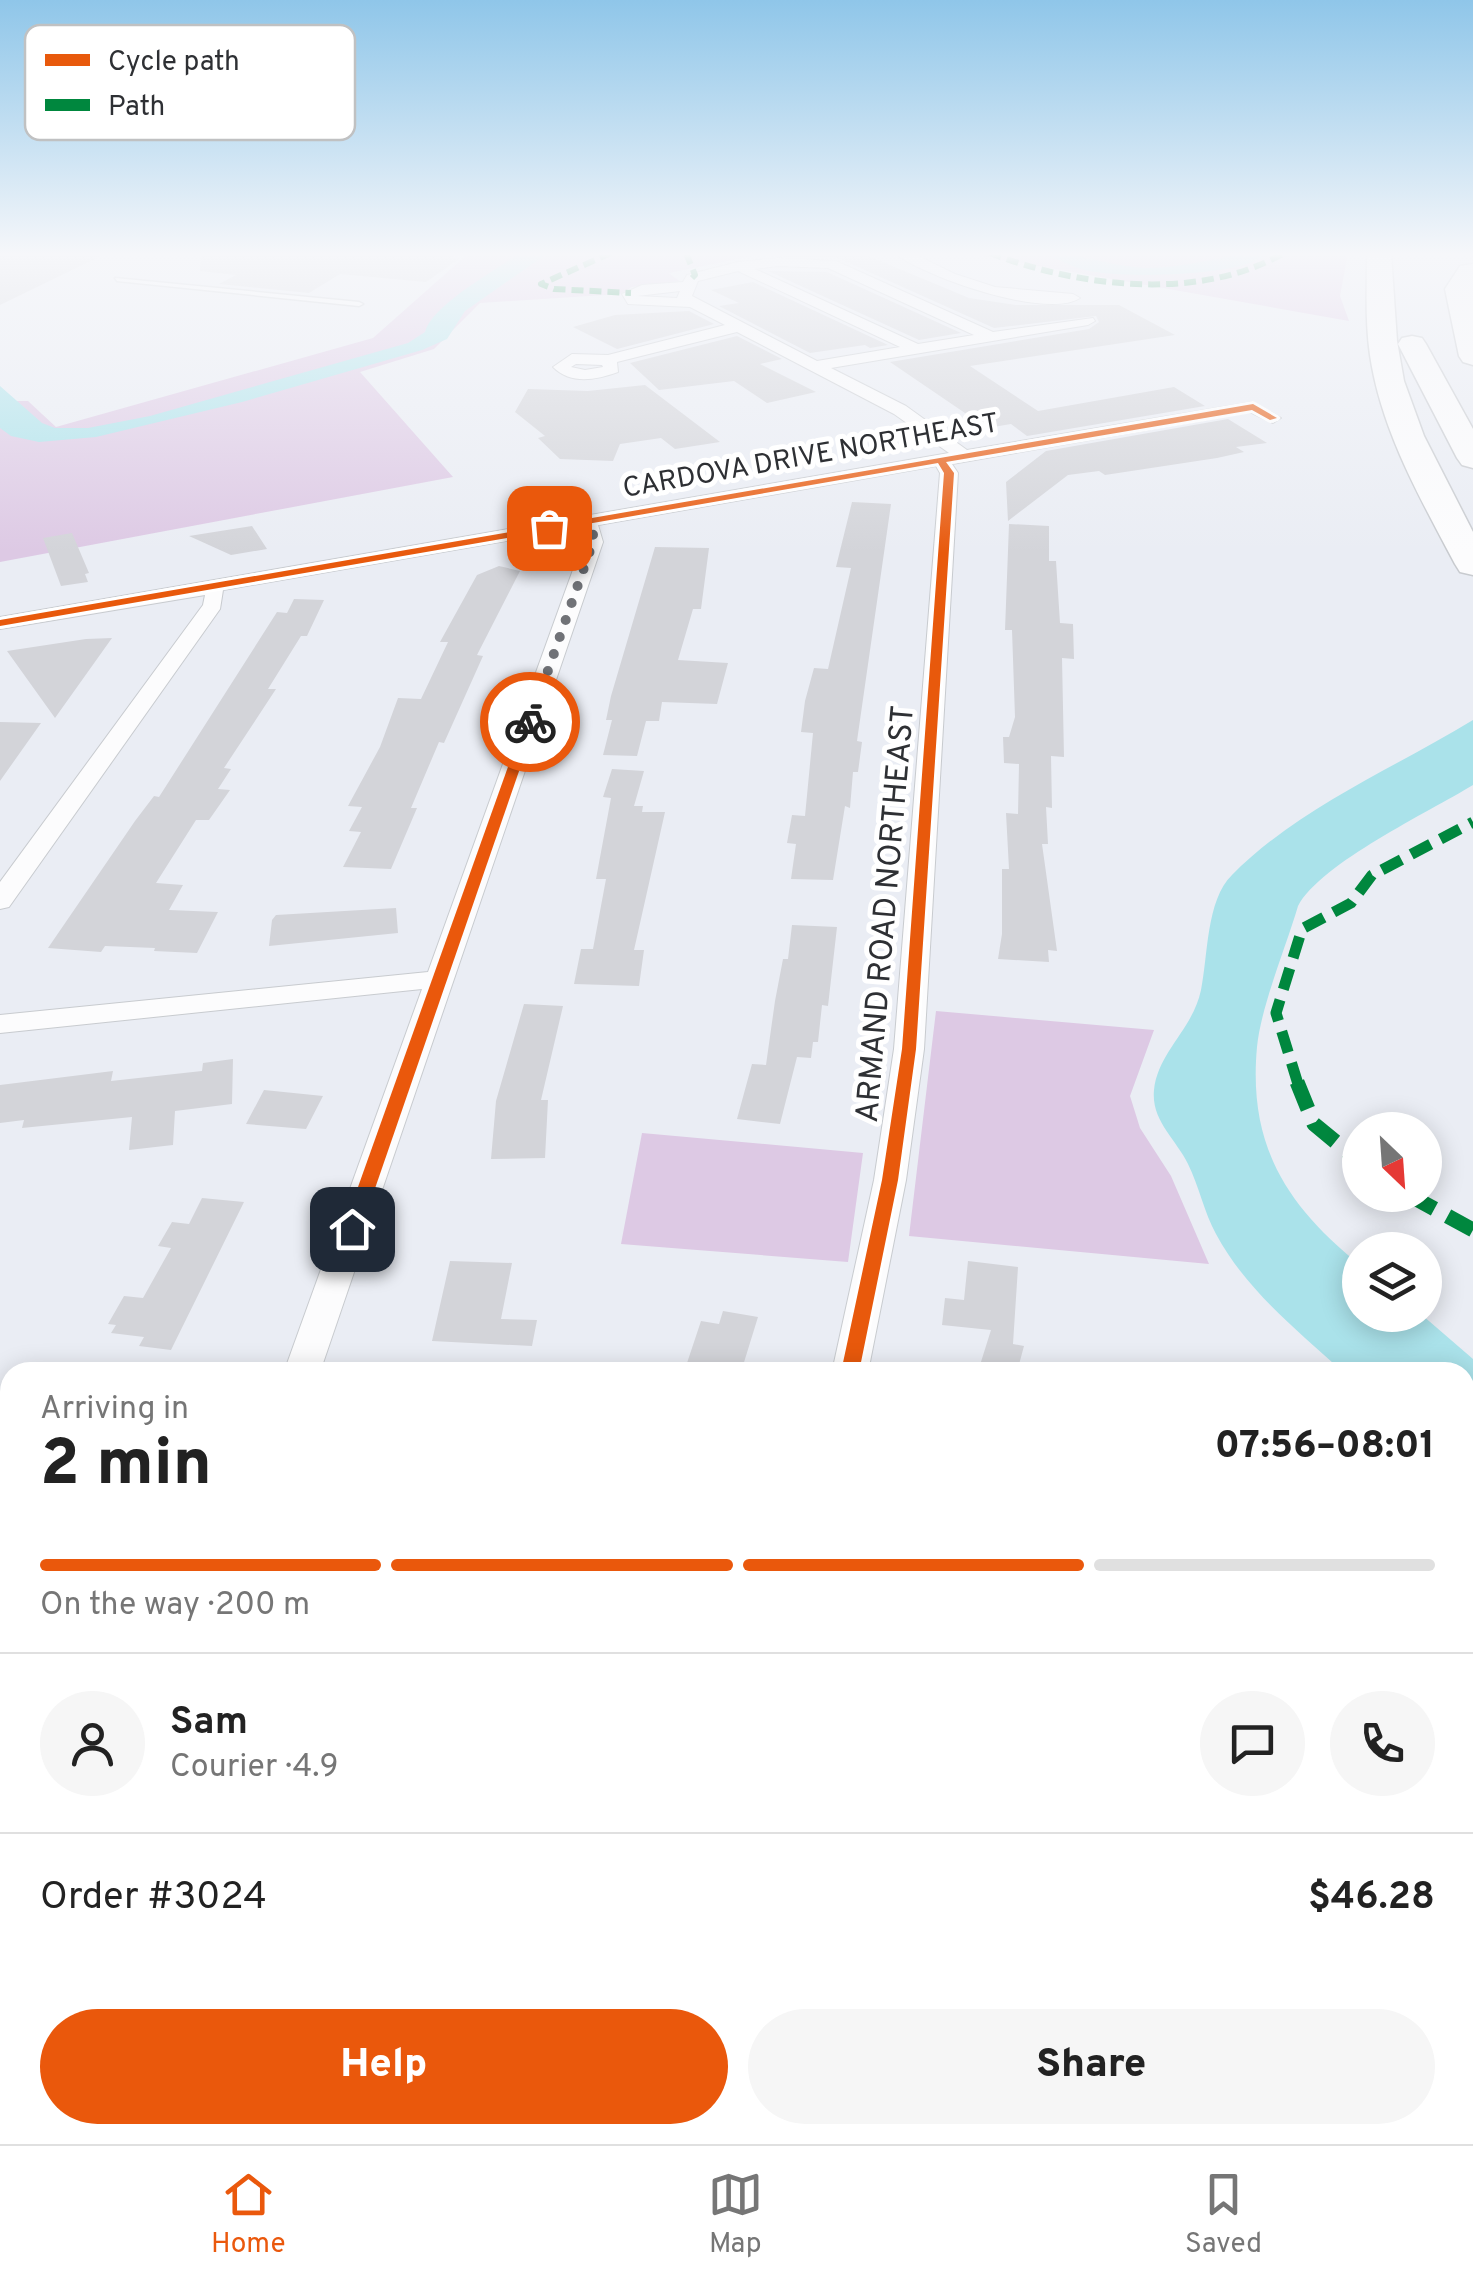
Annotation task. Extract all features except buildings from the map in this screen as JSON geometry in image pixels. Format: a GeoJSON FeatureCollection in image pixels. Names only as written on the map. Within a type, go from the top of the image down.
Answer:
{"type":"FeatureCollection","features":[{"type":"Feature","properties":{"kind":"highway"},"geometry":{"type":"LineString","coordinates":[[1384,353],[1390,380],[1422,465],[1473,564]]}},
{"type":"Feature","properties":{"kind":"highway"},"geometry":{"type":"LineString","coordinates":[[1415,353],[1421,386],[1473,504]]}},
{"type":"Feature","properties":{"kind":"highway"},"geometry":{"type":"LineString","coordinates":[[1422,353],[1473,458]]}},
{"type":"Feature","properties":{"kind":"street"},"geometry":{"type":"LineString","coordinates":[[608,360],[636,353]]}},
{"type":"Feature","properties":{"kind":"street"},"geometry":{"type":"LineString","coordinates":[[787,353],[900,410],[952,458]]}},
{"type":"Feature","properties":{"kind":"street"},"geometry":{"type":"LineString","coordinates":[[813,366],[887,353]]}},
{"type":"Feature","properties":{"kind":"street","name":"CARDOVA DRIVE NORTHEAST"},"geometry":{"type":"LineString","coordinates":[[0,623],[1253,407],[1273,418]]}},
{"type":"Feature","properties":{"kind":"street","name":"ARMAND ROAD NORTHEAST"},"geometry":{"type":"LineString","coordinates":[[852,1362],[890,1180],[909,1048],[952,458]]}},
{"type":"Feature","properties":{"kind":"street"},"geometry":{"type":"LineString","coordinates":[[306,1362],[593,542],[593,532],[586,522]]}},
{"type":"Feature","properties":{"kind":"street"},"geometry":{"type":"LineString","coordinates":[[0,901],[213,606],[216,595],[212,587]]}},
{"type":"Feature","properties":{"kind":"street"},"geometry":{"type":"LineString","coordinates":[[0,1024],[440,979]]}},
{"type":"Feature","properties":{"kind":"shaded area"},"geometry":{"type":"Polygon","coordinates":[[[319,353],[421,353],[360,372],[453,477],[0,562],[0,401],[28,401],[56,427],[319,353]]]}},
{"type":"Feature","properties":{"kind":"shaded area"},"geometry":{"type":"Polygon","coordinates":[[[936,1011],[1154,1030],[1130,1096],[1140,1128],[1171,1176],[1209,1264],[909,1236],[936,1011]]]}},
{"type":"Feature","properties":{"kind":"shaded area"},"geometry":{"type":"Polygon","coordinates":[[[642,1133],[863,1153],[848,1262],[621,1244],[642,1133]]]}},
{"type":"Feature","properties":{"kind":"water"},"geometry":{"type":"Polygon","coordinates":[[[372,353],[411,353],[242,402],[96,437],[39,442],[11,436],[0,428],[0,386],[42,423],[55,428],[88,428],[150,416],[372,353]]]}},
{"type":"Feature","properties":{"kind":"water"},"geometry":{"type":"Polygon","coordinates":[[[1473,720],[1473,785],[1352,856],[1310,890],[1298,906],[1263,1013],[1256,1082],[1259,1114],[1277,1170],[1311,1219],[1342,1249],[1342,1332],[1442,1332],[1473,1362],[1332,1362],[1257,1291],[1228,1254],[1212,1226],[1188,1164],[1156,1111],[1157,1076],[1197,1004],[1209,930],[1223,886],[1258,851],[1317,809],[1473,720]]]}},
{"type":"Feature","properties":{"kind":"marked path"},"geometry":{"type":"LineString","coordinates":[[1342,1147],[1314,1124],[1290,1066],[1276,1013],[1302,929],[1351,903],[1372,875],[1473,822]]}},
{"type":"Feature","properties":{"kind":"marked path"},"geometry":{"type":"LineString","coordinates":[[1440,1212],[1473,1230]]}},
{"type":"Feature","properties":{"kind":"cycle path"},"geometry":{"type":"LineString","coordinates":[[0,623],[1231,410],[1253,407],[1273,418]]}},
{"type":"Feature","properties":{"kind":"cycle path"},"geometry":{"type":"LineString","coordinates":[[852,1362],[890,1180],[909,1049],[949,473],[940,460]]}},
{"type":"Feature","properties":{"kind":"way so far"},"geometry":{"type":"LineString","coordinates":[[530,722],[593,542],[593,532],[586,522],[549,528]]}},
{"type":"Feature","properties":{"kind":"route"},"geometry":{"type":"LineString","coordinates":[[352,1229],[530,722]]}}]}
